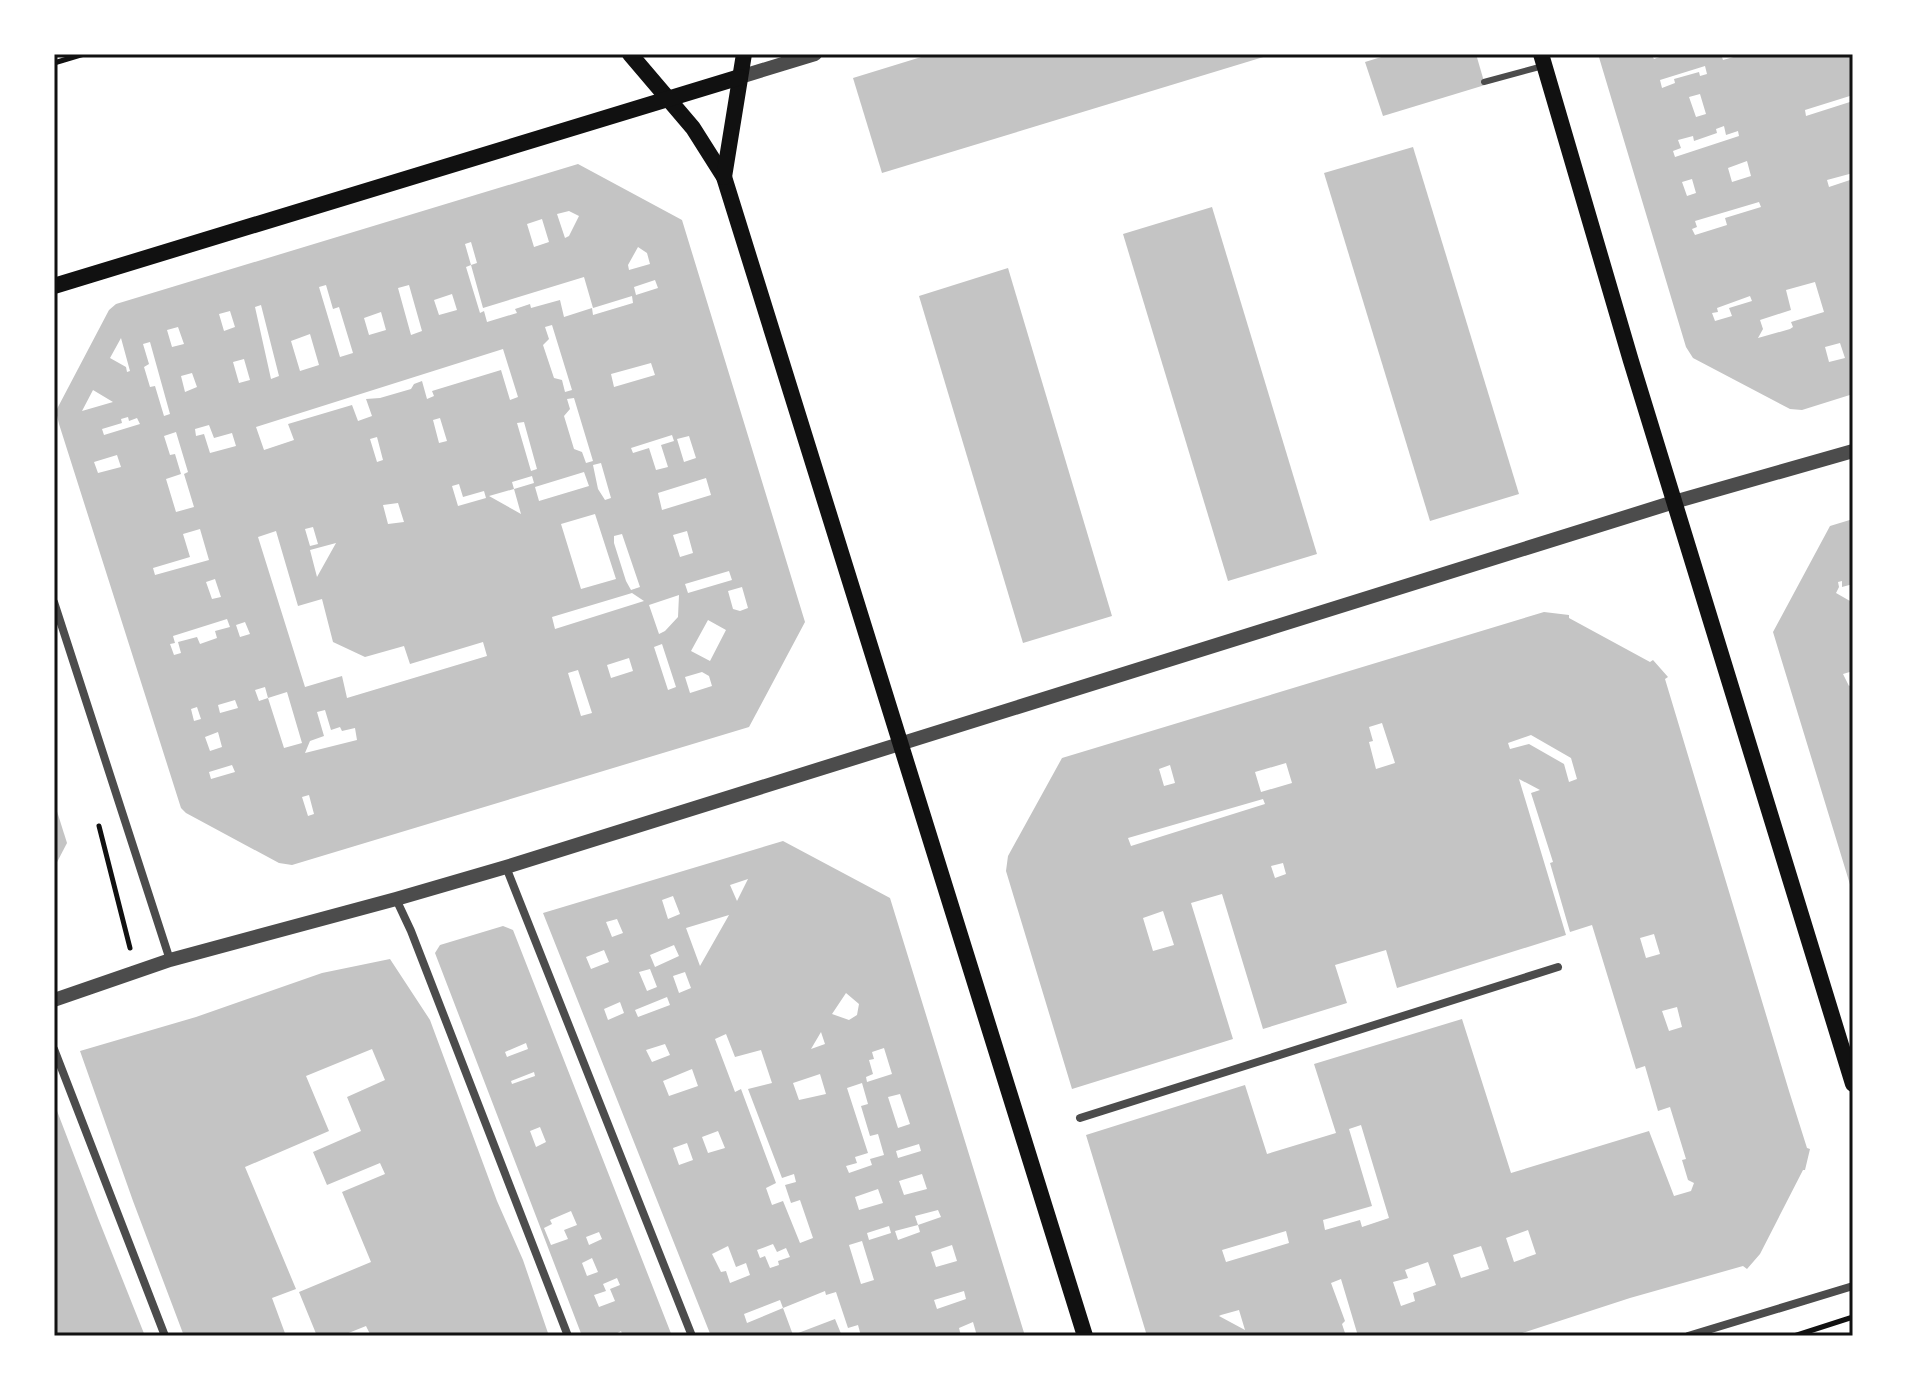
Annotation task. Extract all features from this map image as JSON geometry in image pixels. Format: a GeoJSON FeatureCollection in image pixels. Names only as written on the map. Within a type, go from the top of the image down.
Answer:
{"type":"FeatureCollection","features":[{"type":"Feature","properties":{"kind":"main road"},"geometry":{"type":"LineString","coordinates":[[630,54],[693,128],[724,177],[1085,1336]]}},
{"type":"Feature","properties":{"kind":"main road"},"geometry":{"type":"LineString","coordinates":[[724,177],[744,54]]}},
{"type":"Feature","properties":{"kind":"main road"},"geometry":{"type":"LineString","coordinates":[[1543,60],[1674,502],[1853,1084]]}},
{"type":"Feature","properties":{"kind":"main road"},"geometry":{"type":"LineString","coordinates":[[54,286],[740,77]]}},
{"type":"Feature","properties":{"kind":"street"},"geometry":{"type":"LineString","coordinates":[[740,77],[815,54]]}},
{"type":"Feature","properties":{"kind":"street"},"geometry":{"type":"LineString","coordinates":[[54,1000],[170,960],[506,867],[1674,502],[1853,451]]}},
{"type":"Feature","properties":{"kind":"street"},"geometry":{"type":"LineString","coordinates":[[54,602],[170,960]]}},
{"type":"Feature","properties":{"kind":"street"},"geometry":{"type":"LineString","coordinates":[[506,867],[692,1336]]}},
{"type":"Feature","properties":{"kind":"street"},"geometry":{"type":"LineString","coordinates":[[396,899],[568,1336]]}},
{"type":"Feature","properties":{"kind":"street"},"geometry":{"type":"LineString","coordinates":[[1080,1118],[1558,967]]}},
{"type":"Feature","properties":{"kind":"street"},"geometry":{"type":"LineString","coordinates":[[54,1049],[165,1336]]}},
{"type":"Feature","properties":{"kind":"street"},"geometry":{"type":"LineString","coordinates":[[1688,1336],[1853,1286]]}},
{"type":"Feature","properties":{"kind":"lane"},"geometry":{"type":"LineString","coordinates":[[1484,82],[1543,60]]}},
{"type":"Feature","properties":{"kind":"path"},"geometry":{"type":"LineString","coordinates":[[54,63],[84,54]]}},
{"type":"Feature","properties":{"kind":"path"},"geometry":{"type":"LineString","coordinates":[[98,817],[99,834],[136,972]]}},
{"type":"Feature","properties":{"kind":"path"},"geometry":{"type":"LineString","coordinates":[[1794,1336],[1853,1317]]}},
{"type":"Feature","properties":{"kind":"building"},"geometry":{"type":"Polygon","coordinates":[[[931,54],[1270,55],[882,173],[853,78],[931,54]]]}},
{"type":"Feature","properties":{"kind":"building"},"geometry":{"type":"Polygon","coordinates":[[[1391,54],[1476,54],[1485,85],[1383,116],[1365,62],[1391,54]]]}},
{"type":"Feature","properties":{"kind":"building"},"geometry":{"type":"Polygon","coordinates":[[[1598,54],[1651,54],[1654,59],[1668,54],[1721,54],[1723,60],[1744,54],[1853,54],[1853,95],[1805,110],[1806,116],[1853,101],[1853,173],[1827,180],[1829,187],[1853,179],[1853,394],[1802,410],[1790,409],[1693,358],[1686,347],[1598,54]],[[1705,66],[1660,80],[1662,88],[1675,83],[1674,79],[1699,72],[1700,76],[1707,74],[1705,66]],[[1700,94],[1689,97],[1696,117],[1706,114],[1700,94]],[[1724,126],[1716,129],[1717,133],[1694,141],[1693,136],[1678,140],[1681,148],[1673,151],[1675,157],[1739,136],[1738,131],[1726,135],[1724,126]],[[1747,161],[1728,168],[1732,182],[1751,176],[1747,161]],[[1692,179],[1682,182],[1687,196],[1696,193],[1692,179]],[[1759,202],[1695,221],[1697,227],[1692,229],[1695,235],[1727,225],[1725,218],[1761,207],[1759,202]],[[1815,282],[1786,290],[1791,310],[1760,320],[1763,329],[1758,338],[1790,329],[1793,327],[1791,322],[1824,312],[1815,282]],[[1750,296],[1717,308],[1718,312],[1712,313],[1715,321],[1732,316],[1729,308],[1752,301],[1750,296]],[[1840,343],[1825,347],[1829,362],[1845,358],[1840,343]]]}},
{"type":"Feature","properties":{"kind":"building"},"geometry":{"type":"Polygon","coordinates":[[[1413,147],[1519,494],[1430,521],[1324,173],[1413,147]]]}},
{"type":"Feature","properties":{"kind":"building"},"geometry":{"type":"Polygon","coordinates":[[[578,164],[682,220],[805,622],[749,727],[292,865],[279,863],[186,813],[181,808],[56,411],[109,310],[116,304],[578,164]],[[569,211],[557,214],[565,238],[579,216],[569,211]],[[542,219],[527,224],[534,247],[549,242],[542,219]],[[471,242],[465,244],[471,265],[477,263],[471,242]],[[638,247],[628,265],[629,270],[650,264],[647,253],[638,247]],[[471,265],[466,267],[480,313],[484,311],[487,322],[517,313],[515,309],[530,304],[531,308],[560,300],[564,317],[592,308],[593,315],[633,303],[632,296],[593,308],[584,277],[483,308],[471,265]],[[655,280],[634,287],[636,295],[658,288],[655,280]],[[326,285],[319,287],[340,357],[353,353],[339,307],[333,309],[326,285]],[[409,285],[398,288],[411,335],[422,331],[409,285]],[[452,294],[434,300],[439,315],[457,310],[452,294]],[[261,305],[255,307],[271,379],[279,376],[261,305]],[[230,311],[219,314],[224,331],[235,327],[230,311]],[[381,312],[364,318],[369,335],[386,330],[381,312]],[[552,325],[545,327],[549,339],[543,345],[554,378],[562,380],[565,392],[572,390],[552,325]],[[178,327],[167,330],[172,347],[184,344],[178,327]],[[310,334],[291,341],[300,371],[319,365],[310,334]],[[121,338],[110,358],[126,367],[127,372],[130,371],[121,338]],[[150,342],[143,344],[149,364],[144,367],[150,387],[155,386],[164,416],[170,414],[150,342]],[[503,349],[256,427],[264,450],[294,440],[288,424],[352,405],[358,421],[372,416],[366,399],[411,389],[422,381],[427,399],[434,396],[432,391],[501,370],[510,400],[518,397],[503,349]],[[244,359],[233,362],[239,383],[250,380],[244,359]],[[651,363],[611,374],[614,387],[655,375],[651,363]],[[192,373],[181,376],[185,392],[197,387],[192,373]],[[93,390],[82,411],[113,402],[93,390]],[[574,398],[567,399],[570,409],[564,416],[574,449],[582,452],[586,463],[593,461],[574,398]],[[128,417],[121,419],[122,423],[102,429],[104,435],[140,424],[137,418],[129,421],[128,417]],[[440,418],[433,420],[439,443],[447,441],[440,418]],[[524,422],[517,423],[531,471],[537,469],[524,422]],[[209,425],[195,429],[196,436],[204,434],[210,453],[236,446],[232,433],[214,438],[209,425]],[[176,432],[164,436],[170,455],[175,454],[181,474],[166,479],[176,512],[194,507],[176,432]],[[672,435],[631,448],[633,453],[649,448],[656,470],[668,467],[661,445],[674,441],[672,435]],[[689,436],[677,439],[684,462],[696,458],[689,436]],[[377,437],[370,439],[377,462],[383,460],[377,437]],[[117,455],[94,462],[98,473],[121,467],[117,455]],[[601,463],[593,465],[598,489],[605,500],[611,498],[601,463]],[[584,472],[535,487],[539,501],[589,486],[584,472]],[[532,476],[512,482],[514,489],[534,483],[532,476]],[[706,478],[658,493],[662,510],[711,495],[706,478]],[[459,484],[452,486],[458,506],[486,498],[484,491],[463,497],[459,484]],[[514,489],[489,496],[521,514],[514,489]],[[398,503],[383,505],[388,524],[404,522],[398,503]],[[595,514],[561,524],[581,589],[616,579],[595,514]],[[313,527],[305,529],[310,546],[318,544],[313,527]],[[200,529],[183,534],[190,557],[153,568],[155,575],[209,560],[200,529]],[[276,531],[258,537],[305,687],[342,676],[347,698],[487,656],[483,642],[410,664],[404,646],[365,657],[333,642],[322,599],[298,606],[276,531]],[[687,531],[673,535],[680,557],[693,553],[687,531]],[[622,534],[614,536],[626,581],[631,590],[640,587],[622,534]],[[336,543],[310,550],[317,577],[336,543]],[[729,571],[685,584],[688,593],[732,580],[729,571]],[[215,579],[206,582],[212,599],[221,597],[215,579]],[[742,587],[728,591],[733,609],[740,611],[748,608],[742,587]],[[632,593],[552,617],[555,629],[644,601],[632,593]],[[679,595],[649,605],[659,634],[678,617],[679,595]],[[227,619],[173,636],[175,643],[170,644],[174,655],[181,653],[178,642],[197,637],[200,644],[217,638],[215,631],[230,627],[227,619]],[[708,620],[691,651],[710,661],[726,630],[708,620]],[[245,622],[236,625],[240,637],[250,634],[245,622]],[[662,644],[654,647],[668,690],[676,687],[662,644]],[[629,658],[607,665],[611,678],[633,671],[629,658]],[[578,670],[568,673],[581,716],[592,713],[578,670]],[[702,672],[685,677],[690,693],[712,686],[709,676],[702,672]],[[265,687],[255,690],[259,701],[268,698],[265,687]],[[287,692],[268,698],[284,748],[302,743],[287,692]],[[235,700],[218,705],[220,713],[238,708],[235,700]],[[197,707],[191,709],[194,721],[201,719],[197,707]],[[325,710],[317,712],[324,736],[310,741],[305,753],[357,740],[355,728],[331,730],[325,710]],[[218,732],[205,737],[210,751],[222,747],[218,732]],[[232,765],[209,772],[211,779],[235,772],[232,765]],[[309,795],[302,797],[308,816],[314,814],[309,795]]]}},
{"type":"Feature","properties":{"kind":"building"},"geometry":{"type":"Polygon","coordinates":[[[1212,207],[1317,554],[1228,581],[1123,234],[1212,207]]]}},
{"type":"Feature","properties":{"kind":"building"},"geometry":{"type":"Polygon","coordinates":[[[1008,268],[1112,616],[1023,643],[919,296],[1008,268]]]}},
{"type":"Feature","properties":{"kind":"building"},"geometry":{"type":"Polygon","coordinates":[[[1853,519],[1853,584],[1842,587],[1842,581],[1838,582],[1836,593],[1850,601],[1853,595],[1853,671],[1843,674],[1849,686],[1853,684],[1852,891],[1773,632],[1830,526],[1853,519]]]}},
{"type":"Feature","properties":{"kind":"building"},"geometry":{"type":"Polygon","coordinates":[[[1544,612],[1569,615],[1569,618],[1650,662],[1653,660],[1668,677],[1665,679],[1789,1091],[1807,1148],[1810,1149],[1805,1170],[1760,1254],[1747,1269],[1743,1266],[1630,1298],[1513,1336],[1358,1336],[1341,1279],[1331,1283],[1345,1321],[1342,1324],[1346,1336],[1147,1336],[1086,1135],[1245,1085],[1267,1154],[1336,1133],[1314,1064],[1462,1019],[1511,1173],[1649,1131],[1674,1196],[1691,1191],[1694,1183],[1688,1180],[1682,1160],[1686,1159],[1670,1107],[1658,1111],[1645,1066],[1636,1069],[1592,925],[1570,932],[1550,863],[1553,862],[1531,793],[1540,790],[1519,779],[1566,935],[1397,988],[1386,950],[1335,965],[1347,1003],[1263,1029],[1222,894],[1191,903],[1233,1039],[1072,1089],[1006,871],[1008,856],[1062,758],[1544,612]],[[1382,723],[1369,727],[1373,741],[1369,742],[1376,769],[1395,763],[1382,723]],[[1531,735],[1508,743],[1510,749],[1529,744],[1564,764],[1569,782],[1577,779],[1571,758],[1531,735]],[[1286,763],[1255,772],[1261,792],[1292,783],[1286,763]],[[1170,765],[1159,769],[1164,786],[1175,783],[1170,765]],[[1263,799],[1128,838],[1131,846],[1265,804],[1263,799]],[[1283,863],[1271,866],[1275,878],[1286,874],[1283,863]],[[1163,911],[1143,918],[1153,951],[1174,945],[1163,911]],[[1654,934],[1640,938],[1646,958],[1660,954],[1654,934]],[[1677,1007],[1662,1011],[1669,1031],[1682,1027],[1677,1007]],[[1361,1125],[1349,1129],[1372,1206],[1323,1220],[1325,1230],[1360,1220],[1362,1227],[1389,1218],[1361,1125]],[[1528,1230],[1506,1238],[1514,1262],[1536,1254],[1528,1230]],[[1286,1231],[1222,1250],[1226,1262],[1289,1243],[1286,1231]],[[1481,1246],[1453,1255],[1461,1278],[1489,1269],[1481,1246]],[[1428,1262],[1405,1270],[1408,1278],[1393,1282],[1401,1306],[1415,1301],[1413,1293],[1436,1285],[1428,1262]],[[1239,1310],[1219,1316],[1245,1330],[1239,1310]]]}},
{"type":"Feature","properties":{"kind":"building"},"geometry":{"type":"Polygon","coordinates":[[[54,806],[67,843],[54,868],[54,806]]]}},
{"type":"Feature","properties":{"kind":"building"},"geometry":{"type":"Polygon","coordinates":[[[783,841],[890,898],[1025,1336],[977,1336],[973,1322],[959,1328],[961,1336],[861,1336],[858,1325],[848,1328],[836,1292],[826,1295],[825,1291],[783,1308],[793,1335],[835,1319],[842,1336],[711,1336],[543,913],[783,841]],[[748,879],[730,885],[737,901],[748,879]],[[673,896],[662,900],[668,919],[680,914],[673,896]],[[729,915],[686,928],[700,966],[729,915]],[[617,919],[606,922],[612,937],[623,933],[617,919]],[[674,945],[650,955],[655,967],[679,956],[674,945]],[[604,950],[586,957],[591,969],[609,962],[604,950]],[[650,969],[639,972],[647,991],[657,987],[650,969]],[[685,972],[673,976],[679,993],[691,988],[685,972]],[[846,993],[832,1014],[849,1020],[857,1015],[859,1004],[846,993]],[[667,997],[635,1010],[638,1017],[670,1005],[667,997]],[[620,1002],[604,1009],[608,1020],[624,1013],[620,1002]],[[821,1032],[811,1049],[825,1044],[821,1032]],[[726,1034],[715,1039],[735,1092],[741,1089],[776,1183],[766,1188],[772,1205],[783,1201],[800,1243],[813,1238],[800,1200],[791,1203],[785,1185],[796,1182],[794,1174],[782,1178],[748,1089],[772,1083],[761,1050],[735,1057],[726,1034]],[[665,1044],[646,1050],[652,1062],[670,1055],[665,1044]],[[884,1048],[872,1052],[874,1059],[869,1060],[873,1074],[866,1077],[867,1082],[892,1074],[884,1048]],[[692,1069],[663,1081],[669,1096],[698,1086],[692,1069]],[[820,1074],[793,1083],[799,1100],[826,1094],[820,1074]],[[862,1083],[847,1088],[868,1153],[855,1157],[857,1163],[846,1166],[849,1173],[872,1165],[870,1159],[884,1155],[878,1134],[870,1136],[861,1106],[868,1104],[862,1083]],[[900,1094],[888,1097],[898,1128],[910,1124],[900,1094]],[[718,1131],[702,1137],[708,1153],[725,1148],[718,1131]],[[687,1143],[673,1148],[679,1165],[693,1160],[687,1143]],[[919,1144],[896,1151],[898,1158],[921,1151],[919,1144]],[[922,1174],[899,1181],[904,1195],[927,1189],[922,1174]],[[878,1189],[855,1197],[859,1210],[883,1203],[878,1189]],[[938,1210],[915,1216],[918,1225],[941,1217],[938,1210]],[[918,1225],[895,1231],[898,1240],[920,1232],[918,1225]],[[889,1226],[867,1233],[869,1240],[891,1233],[889,1226]],[[862,1241],[849,1245],[861,1284],[874,1280],[862,1241]],[[773,1244],[757,1250],[760,1258],[765,1256],[770,1268],[790,1257],[786,1248],[777,1252],[773,1244]],[[952,1245],[931,1252],[936,1267],[957,1261],[952,1245]],[[728,1246],[712,1254],[721,1272],[726,1271],[730,1283],[750,1275],[746,1263],[736,1267],[728,1246]],[[964,1291],[934,1300],[937,1309],[966,1299],[964,1291]],[[780,1300],[744,1314],[747,1323],[783,1308],[780,1300]]]}},
{"type":"Feature","properties":{"kind":"building"},"geometry":{"type":"Polygon","coordinates":[[[503,926],[513,930],[672,1336],[623,1336],[621,1331],[612,1336],[582,1336],[435,953],[440,945],[503,926]],[[526,1043],[505,1052],[507,1057],[528,1049],[526,1043]],[[534,1072],[511,1081],[512,1084],[535,1076],[534,1072]],[[540,1127],[530,1131],[536,1147],[546,1142],[540,1127]],[[571,1211],[550,1220],[552,1224],[544,1228],[551,1245],[568,1239],[564,1230],[577,1225],[571,1211]],[[599,1232],[586,1237],[589,1245],[602,1239],[599,1232]],[[592,1258],[582,1263],[587,1276],[598,1272],[592,1258]],[[617,1278],[603,1284],[606,1291],[594,1295],[599,1307],[615,1301],[610,1289],[620,1285],[617,1278]]]}},
{"type":"Feature","properties":{"kind":"building"},"geometry":{"type":"Polygon","coordinates":[[[390,959],[430,1020],[497,1201],[523,1260],[549,1336],[371,1336],[366,1326],[341,1336],[317,1336],[299,1292],[371,1262],[342,1192],[385,1174],[380,1163],[327,1185],[313,1152],[361,1131],[347,1097],[385,1080],[372,1049],[306,1076],[329,1131],[245,1167],[296,1289],[272,1298],[286,1336],[184,1336],[80,1051],[196,1017],[322,973],[390,959]]]}},
{"type":"Feature","properties":{"kind":"building"},"geometry":{"type":"Polygon","coordinates":[[[54,1103],[98,1218],[145,1336],[54,1336],[54,1103]]]}}]}
